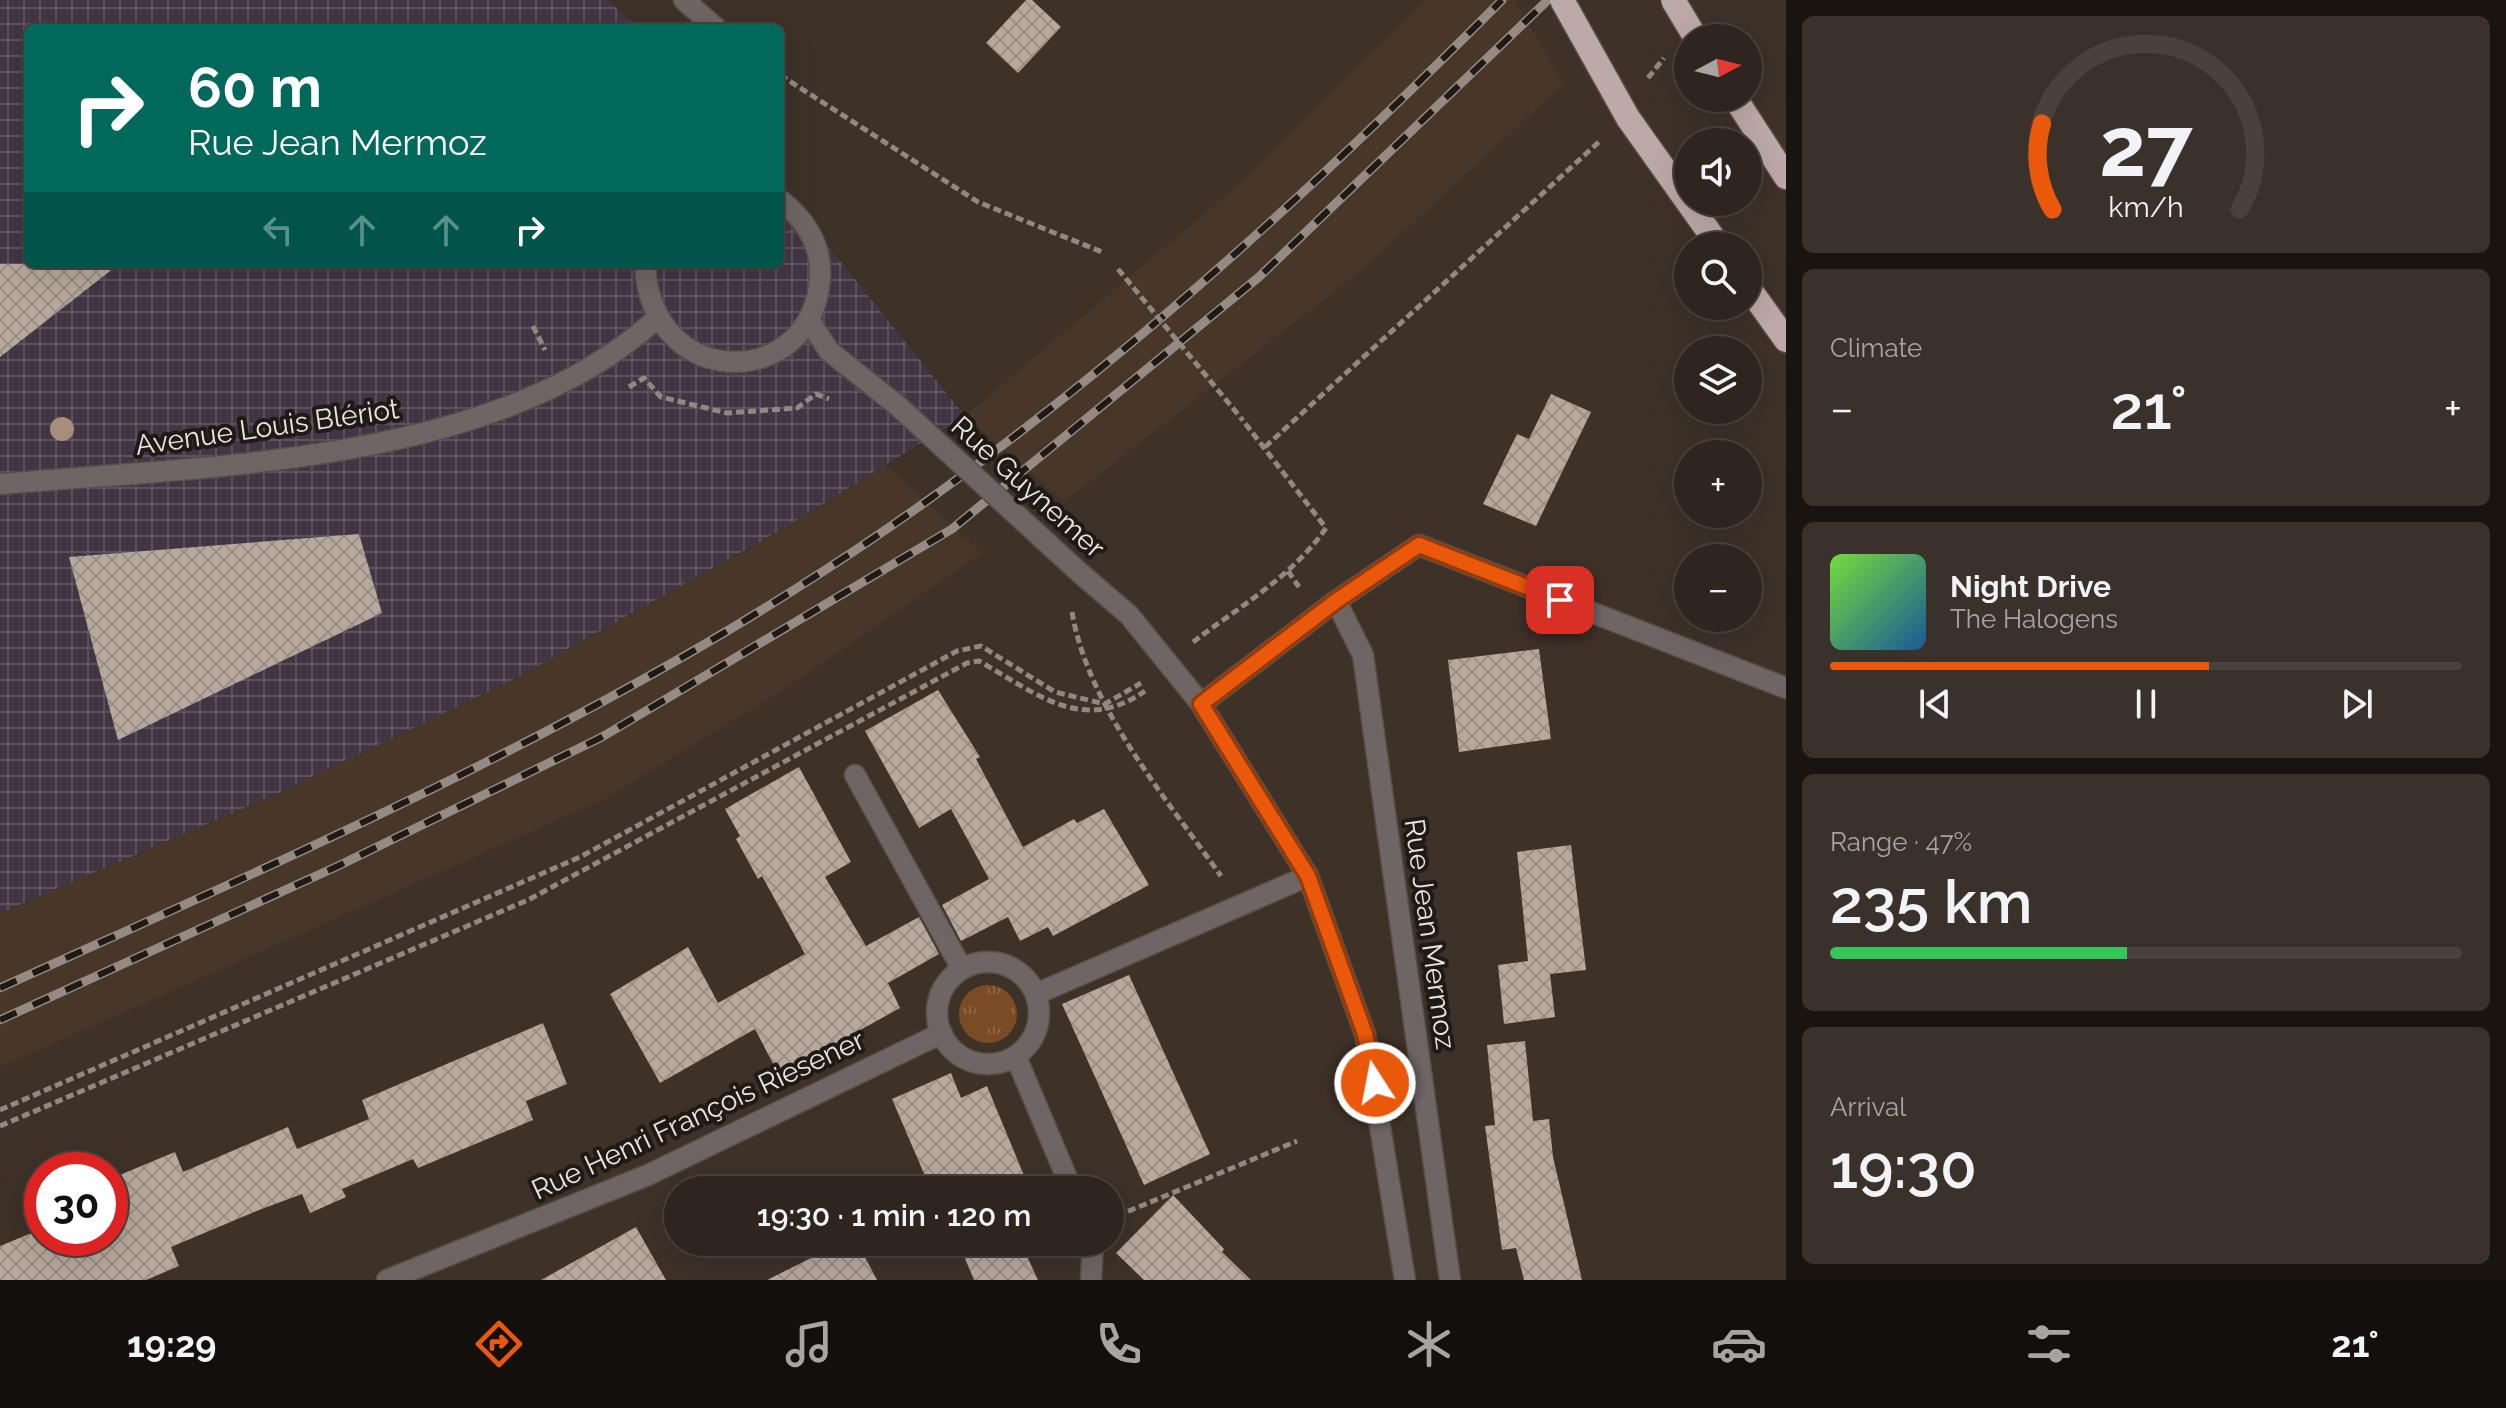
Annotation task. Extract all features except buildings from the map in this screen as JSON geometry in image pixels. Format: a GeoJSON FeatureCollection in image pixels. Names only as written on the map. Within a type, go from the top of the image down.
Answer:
{"type":"FeatureCollection","features":[{"type":"Feature","properties":{"kind":"highway"},"geometry":{"type":"LineString","coordinates":[[1562,0],[1628,118],[1709,232]]}},
{"type":"Feature","properties":{"kind":"highway"},"geometry":{"type":"LineString","coordinates":[[1673,0],[1688,24]]}},
{"type":"Feature","properties":{"kind":"highway"},"geometry":{"type":"LineString","coordinates":[[1744,112],[1786,177]]}},
{"type":"Feature","properties":{"kind":"highway"},"geometry":{"type":"LineString","coordinates":[[1762,307],[1786,340]]}},
{"type":"Feature","properties":{"kind":"street"},"geometry":{"type":"LineString","coordinates":[[684,0],[711,24]]}},
{"type":"Feature","properties":{"kind":"street"},"geometry":{"type":"LineString","coordinates":[[645,268],[646,292],[657,318],[676,341],[702,357],[732,363],[761,358],[789,343],[809,320],[819,293],[821,264],[813,235],[795,211],[784,203]]}},
{"type":"Feature","properties":{"kind":"street","name":"Avenue Louis Blériot"},"geometry":{"type":"LineString","coordinates":[[0,484],[224,466],[338,451],[449,428],[561,383],[630,343],[657,318]]}},
{"type":"Feature","properties":{"kind":"street","name":"Rue Guynemer"},"geometry":{"type":"LineString","coordinates":[[809,320],[829,351],[898,406],[1129,615],[1201,704]]}},
{"type":"Feature","properties":{"kind":"street"},"geometry":{"type":"LineString","coordinates":[[1405,1280],[1365,1034],[1308,876],[1201,704],[1336,601],[1419,545],[1786,688]]}},
{"type":"Feature","properties":{"kind":"street","name":"Rue Jean Mermoz"},"geometry":{"type":"LineString","coordinates":[[1336,601],[1363,655],[1450,1280]]}},
{"type":"Feature","properties":{"kind":"street"},"geometry":{"type":"LineString","coordinates":[[855,775],[962,969]]}},
{"type":"Feature","properties":{"kind":"street"},"geometry":{"type":"LineString","coordinates":[[1036,994],[1308,876]]}},
{"type":"Feature","properties":{"kind":"street"},"geometry":{"type":"LineString","coordinates":[[987,962],[1012,968],[1026,979],[1036,994],[1039,1022],[1027,1047],[1016,1057],[982,1064],[965,1059],[951,1048],[942,1033],[938,1005],[951,978],[962,969],[987,962]]}},
{"type":"Feature","properties":{"kind":"street","name":"Rue Henri François Riesener"},"geometry":{"type":"LineString","coordinates":[[387,1280],[648,1175],[942,1033]]}},
{"type":"Feature","properties":{"kind":"street"},"geometry":{"type":"LineString","coordinates":[[1016,1057],[1066,1176]]}},
{"type":"Feature","properties":{"kind":"street"},"geometry":{"type":"LineString","coordinates":[[1091,1280],[1092,1256]]}},
{"type":"Feature","properties":{"kind":"path"},"geometry":{"type":"LineString","coordinates":[[1644,85],[1672,48]]}},
{"type":"Feature","properties":{"kind":"path"},"geometry":{"type":"LineString","coordinates":[[784,78],[978,202],[1102,252]]}},
{"type":"Feature","properties":{"kind":"path"},"geometry":{"type":"LineString","coordinates":[[1265,447],[1606,133]]}},
{"type":"Feature","properties":{"kind":"path"},"geometry":{"type":"LineString","coordinates":[[0,1110],[580,857],[957,651],[981,646],[1055,692],[1105,704],[1171,664],[1288,571],[1311,549],[1326,528],[1265,447],[1118,269]]}},
{"type":"Feature","properties":{"kind":"path"},"geometry":{"type":"LineString","coordinates":[[533,326],[561,383]]}},
{"type":"Feature","properties":{"kind":"path"},"geometry":{"type":"LineString","coordinates":[[618,393],[644,378],[661,397],[727,413],[797,408],[816,394],[831,400]]}},
{"type":"Feature","properties":{"kind":"path"},"geometry":{"type":"LineString","coordinates":[[1071,608],[1077,645],[1105,704],[1226,883]]}},
{"type":"Feature","properties":{"kind":"path"},"geometry":{"type":"LineString","coordinates":[[0,1126],[528,900],[967,663],[979,661],[1064,708],[1084,712],[1109,710],[1142,694],[1171,664]]}},
{"type":"Feature","properties":{"kind":"path"},"geometry":{"type":"LineString","coordinates":[[1124,1213],[1297,1141]]}},
{"type":"Feature","properties":{"kind":"shaded area"},"geometry":{"type":"Polygon","coordinates":[[[0,0],[607,0],[634,24],[24,24],[24,268],[784,268],[784,192],[965,416],[777,532],[514,679],[274,795],[0,913],[0,0]]]}},
{"type":"Feature","properties":{"kind":"shaded area"},"geometry":{"type":"Polygon","coordinates":[[[1425,0],[1514,0],[1564,84],[1361,271],[1064,502],[965,416],[1238,185],[1425,0]]]}},
{"type":"Feature","properties":{"kind":"shaded area"},"geometry":{"type":"Polygon","coordinates":[[[885,464],[982,553],[786,688],[603,800],[0,1067],[0,913],[274,795],[514,679],[777,532],[885,464]]]}},
{"type":"Feature","properties":{"kind":"green space"},"geometry":{"type":"Polygon","coordinates":[[[988,985],[1008,994],[1017,1014],[1008,1034],[988,1043],[968,1034],[959,1014],[968,994],[988,985]]]}},
{"type":"Feature","properties":{"kind":"railway"},"geometry":{"type":"LineString","coordinates":[[0,988],[305,850],[506,752],[702,646],[893,525],[986,458],[1166,314],[1338,160],[1502,0]]}},
{"type":"Feature","properties":{"kind":"railway"},"geometry":{"type":"LineString","coordinates":[[0,1020],[338,866],[602,737],[952,529],[1259,277],[1548,0]]}},
{"type":"Feature","properties":{"kind":"route"},"geometry":{"type":"LineString","coordinates":[[1375,1083],[1365,1034],[1308,876],[1201,704],[1336,601],[1419,545],[1560,600]]}}]}
